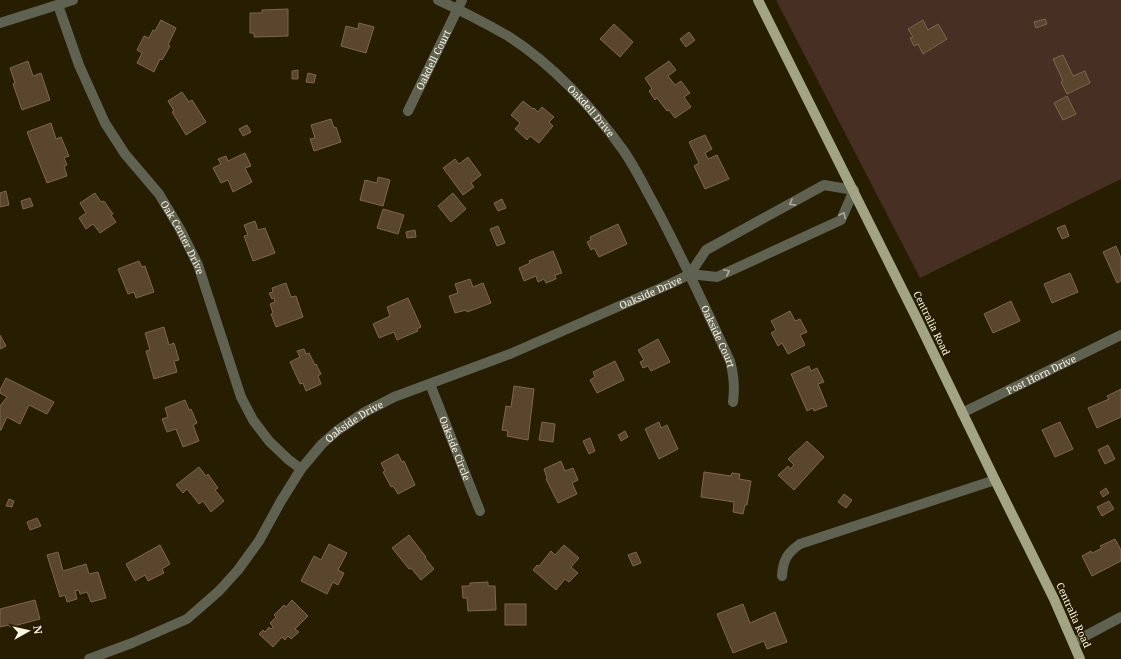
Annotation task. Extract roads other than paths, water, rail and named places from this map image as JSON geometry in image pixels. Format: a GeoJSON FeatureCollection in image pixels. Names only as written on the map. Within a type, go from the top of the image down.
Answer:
{"type":"FeatureCollection","features":[{"type":"Feature","properties":{"kind":"main road","name":"Centralia Road"},"geometry":{"type":"LineString","coordinates":[[758,0],[917,318],[1054,599],[1074,642],[1080,659]]}},
{"type":"Feature","properties":{"kind":"street"},"geometry":{"type":"LineString","coordinates":[[0,23],[73,0]]}},
{"type":"Feature","properties":{"kind":"street","name":"Oakdell Drive"},"geometry":{"type":"LineString","coordinates":[[438,0],[460,4],[509,37],[543,63],[575,92],[598,117],[624,151],[672,235],[690,274]]}},
{"type":"Feature","properties":{"kind":"street","name":"Oakdell Court"},"geometry":{"type":"LineString","coordinates":[[408,111],[460,4]]}},
{"type":"Feature","properties":{"kind":"street","name":"Oak Center Drive"},"geometry":{"type":"LineString","coordinates":[[58,5],[79,65],[105,123],[125,154],[159,194],[180,229],[198,265],[241,397],[253,420],[269,442],[289,460],[302,469]]}},
{"type":"Feature","properties":{"kind":"street","name":"Oakside Drive"},"geometry":{"type":"LineString","coordinates":[[89,659],[132,643],[187,619],[220,591],[238,570],[259,541],[281,500],[302,469],[322,444],[338,430],[365,412],[394,397],[510,354],[672,283],[690,274],[706,250],[824,185],[854,190],[841,220],[717,277],[690,274]]}},
{"type":"Feature","properties":{"kind":"street","name":"Oakside Court"},"geometry":{"type":"LineString","coordinates":[[690,274],[730,361],[735,386],[733,402]]}},
{"type":"Feature","properties":{"kind":"street","name":"Post Horn Drive"},"geometry":{"type":"LineString","coordinates":[[962,413],[1121,335]]}},
{"type":"Feature","properties":{"kind":"street","name":"Oakside Circle"},"geometry":{"type":"LineString","coordinates":[[430,384],[480,511]]}},
{"type":"Feature","properties":{"kind":"street"},"geometry":{"type":"LineString","coordinates":[[782,576],[782,566],[787,556],[792,549],[800,544],[995,480]]}},
{"type":"Feature","properties":{"kind":"street"},"geometry":{"type":"LineString","coordinates":[[1074,642],[1121,616]]}}]}
